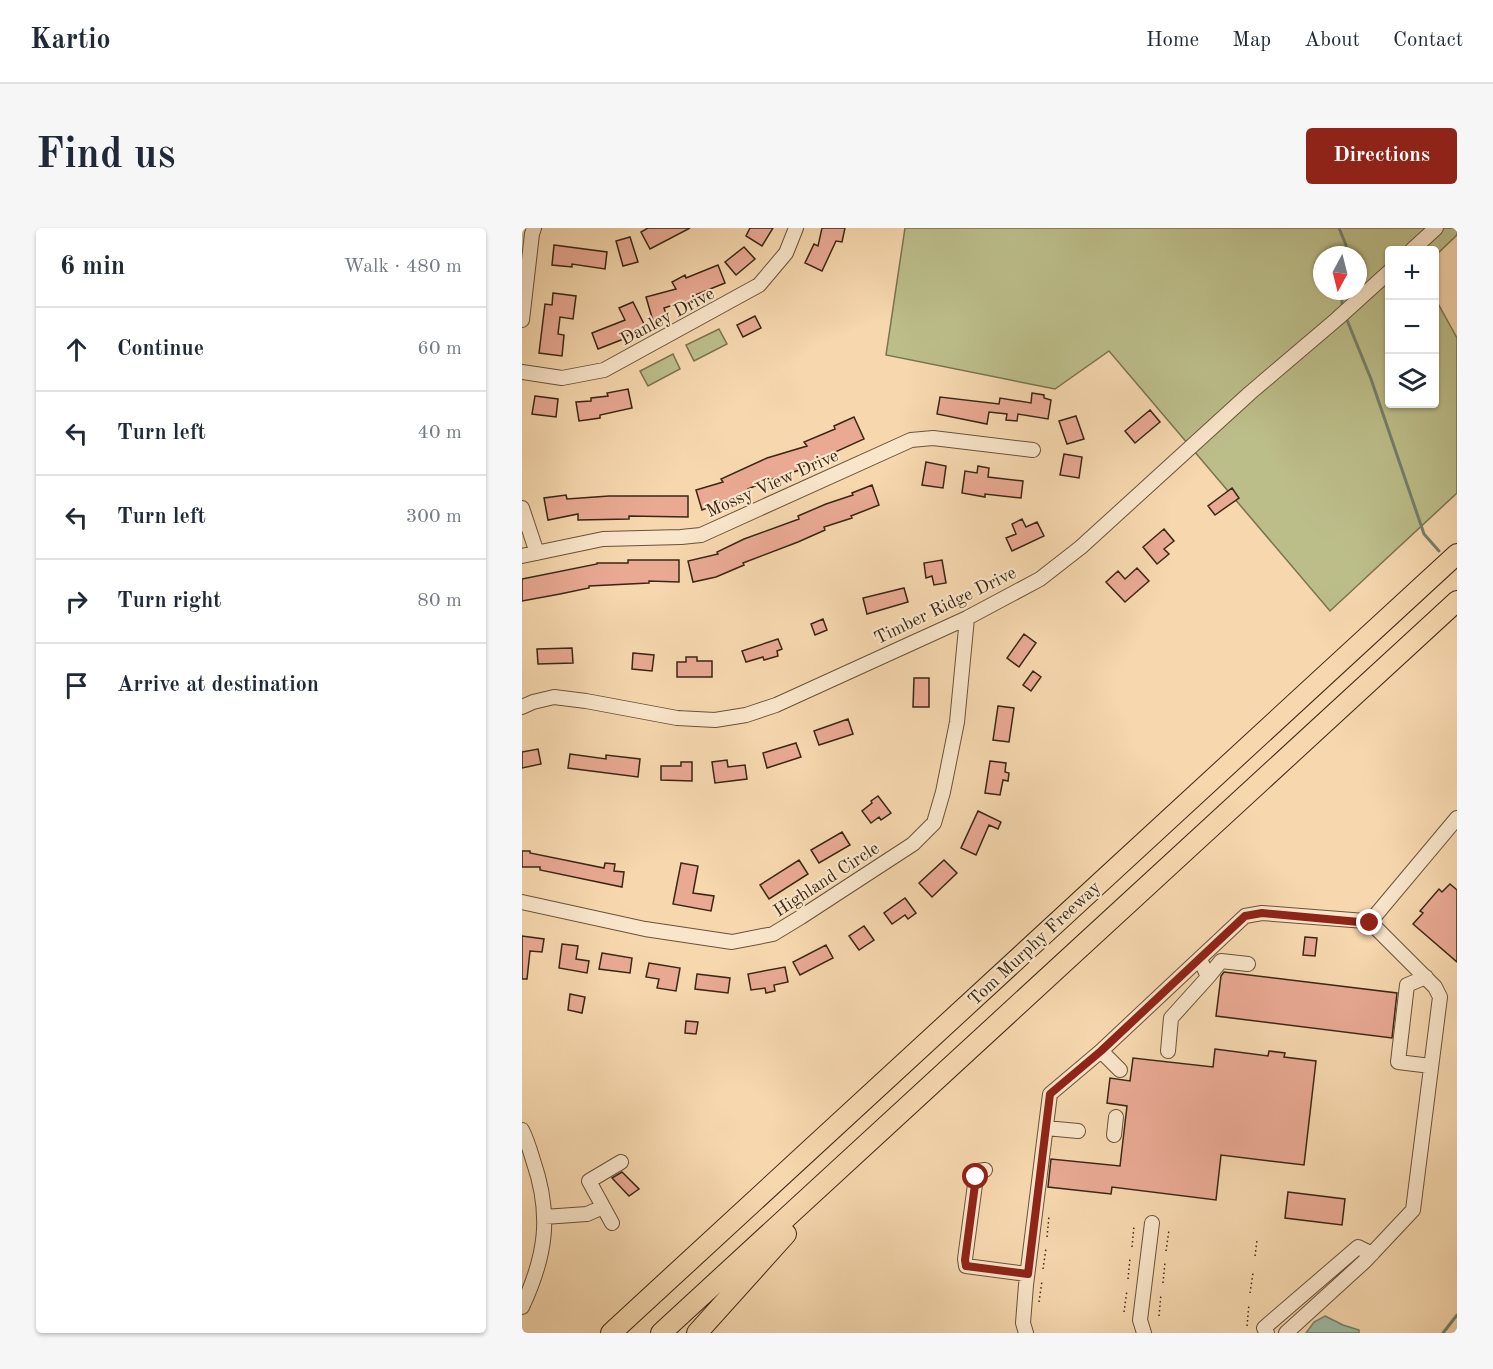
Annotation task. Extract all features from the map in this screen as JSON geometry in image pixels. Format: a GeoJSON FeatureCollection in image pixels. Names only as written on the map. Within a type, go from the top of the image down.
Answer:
{"type":"FeatureCollection","features":[{"type":"Feature","properties":{"kind":"highway","name":"Tom Murphy Freeway"},"geometry":{"type":"LineString","coordinates":[[611,1333],[1457,554]]}},
{"type":"Feature","properties":{"kind":"highway","name":"Tom Murphy Freeway"},"geometry":{"type":"LineString","coordinates":[[661,1333],[1457,601]]}},
{"type":"Feature","properties":{"kind":"highway"},"geometry":{"type":"LineString","coordinates":[[697,1333],[875,1137]]}},
{"type":"Feature","properties":{"kind":"street"},"geometry":{"type":"LineString","coordinates":[[522,320],[534,228]]}},
{"type":"Feature","properties":{"kind":"street","name":"Danley Drive"},"geometry":{"type":"LineString","coordinates":[[522,372],[562,378],[604,370],[759,285],[786,253],[796,228]]}},
{"type":"Feature","properties":{"kind":"street"},"geometry":{"type":"LineString","coordinates":[[1416,246],[1436,228]]}},
{"type":"Feature","properties":{"kind":"street","name":"Timber Ridge Drive"},"geometry":{"type":"LineString","coordinates":[[522,707],[554,697],[677,718],[715,720],[746,715],[776,705],[967,618],[1040,579],[1081,547],[1250,393],[1385,275]]}},
{"type":"Feature","properties":{"kind":"street","name":"Mossy View Drive"},"geometry":{"type":"LineString","coordinates":[[522,556],[603,539],[701,535],[911,440],[933,438],[1033,450]]}},
{"type":"Feature","properties":{"kind":"street"},"geometry":{"type":"LineString","coordinates":[[522,508],[537,552]]}},
{"type":"Feature","properties":{"kind":"street","name":"Highland Circle"},"geometry":{"type":"LineString","coordinates":[[522,902],[645,929],[732,942],[773,934],[801,918],[913,844],[934,822],[943,792],[957,722],[967,618]]}},
{"type":"Feature","properties":{"kind":"street"},"geometry":{"type":"LineString","coordinates":[[1370,923],[1457,818]]}},
{"type":"Feature","properties":{"kind":"street"},"geometry":{"type":"LineString","coordinates":[[1026,1333],[1023,1323],[1050,1094],[1101,1051],[1245,916],[1262,913],[1370,923],[1436,987],[1440,997],[1413,1210],[1372,1254],[1286,1333]]}},
{"type":"Feature","properties":{"kind":"street"},"geometry":{"type":"LineString","coordinates":[[1200,959],[1208,977]]}},
{"type":"Feature","properties":{"kind":"street"},"geometry":{"type":"LineString","coordinates":[[1168,1051],[1171,1018],[1221,961],[1248,964]]}},
{"type":"Feature","properties":{"kind":"street"},"geometry":{"type":"LineString","coordinates":[[1426,977],[1407,985],[1398,1062],[1431,1066]]}},
{"type":"Feature","properties":{"kind":"street"},"geometry":{"type":"LineString","coordinates":[[1101,1051],[1120,1070]]}},
{"type":"Feature","properties":{"kind":"street"},"geometry":{"type":"LineString","coordinates":[[1114,1135],[1116,1117]]}},
{"type":"Feature","properties":{"kind":"street"},"geometry":{"type":"LineString","coordinates":[[1046,1128],[1078,1131]]}},
{"type":"Feature","properties":{"kind":"street"},"geometry":{"type":"LineString","coordinates":[[522,1130],[541,1183],[544,1217],[543,1248],[534,1282],[522,1307]]}},
{"type":"Feature","properties":{"kind":"street"},"geometry":{"type":"LineString","coordinates":[[612,1223],[589,1181],[621,1162]]}},
{"type":"Feature","properties":{"kind":"street"},"geometry":{"type":"LineString","coordinates":[[985,1170],[978,1171],[976,1177],[966,1266],[1028,1274]]}},
{"type":"Feature","properties":{"kind":"street"},"geometry":{"type":"LineString","coordinates":[[544,1217],[587,1214],[603,1207]]}},
{"type":"Feature","properties":{"kind":"street"},"geometry":{"type":"LineString","coordinates":[[1133,1333],[1142,1326],[1152,1222]]}},
{"type":"Feature","properties":{"kind":"street"},"geometry":{"type":"LineString","coordinates":[[1267,1333],[1264,1328],[1358,1247],[1372,1254]]}},
{"type":"Feature","properties":{"kind":"path"},"geometry":{"type":"LineString","coordinates":[[1047,1237],[1050,1216]]}},
{"type":"Feature","properties":{"kind":"path"},"geometry":{"type":"LineString","coordinates":[[1132,1247],[1134,1226]]}},
{"type":"Feature","properties":{"kind":"path"},"geometry":{"type":"LineString","coordinates":[[1166,1251],[1169,1230]]}},
{"type":"Feature","properties":{"kind":"path"},"geometry":{"type":"LineString","coordinates":[[1255,1256],[1257,1240]]}},
{"type":"Feature","properties":{"kind":"path"},"geometry":{"type":"LineString","coordinates":[[1043,1269],[1046,1248]]}},
{"type":"Feature","properties":{"kind":"path"},"geometry":{"type":"LineString","coordinates":[[1128,1280],[1130,1258]]}},
{"type":"Feature","properties":{"kind":"path"},"geometry":{"type":"LineString","coordinates":[[1163,1283],[1165,1262]]}},
{"type":"Feature","properties":{"kind":"path"},"geometry":{"type":"LineString","coordinates":[[1251,1293],[1253,1273]]}},
{"type":"Feature","properties":{"kind":"path"},"geometry":{"type":"LineString","coordinates":[[1039,1302],[1042,1281]]}},
{"type":"Feature","properties":{"kind":"path"},"geometry":{"type":"LineString","coordinates":[[1124,1312],[1126,1290]]}},
{"type":"Feature","properties":{"kind":"path"},"geometry":{"type":"LineString","coordinates":[[1159,1316],[1161,1294]]}},
{"type":"Feature","properties":{"kind":"path"},"geometry":{"type":"LineString","coordinates":[[1247,1326],[1249,1304]]}},
{"type":"Feature","properties":{"kind":"green space"},"geometry":{"type":"Polygon","coordinates":[[[905,228],[1457,228],[1457,235],[1439,252],[1439,246],[1385,246],[1385,408],[1439,408],[1439,305],[1457,338],[1457,493],[1330,611],[1109,351],[1055,389],[886,355],[905,228]]]}},
{"type":"Feature","properties":{"kind":"green space"},"geometry":{"type":"Polygon","coordinates":[[[719,329],[727,344],[694,361],[686,345],[719,329]]]}},
{"type":"Feature","properties":{"kind":"green space"},"geometry":{"type":"Polygon","coordinates":[[[673,354],[680,369],[648,386],[640,371],[673,354]]]}},
{"type":"Feature","properties":{"kind":"shaded area"},"geometry":{"type":"Polygon","coordinates":[[[1325,1316],[1359,1330],[1359,1333],[1306,1333],[1314,1322],[1325,1316]]]}},
{"type":"Feature","properties":{"kind":"building"},"geometry":{"type":"Polygon","coordinates":[[[648,228],[690,228],[650,249],[641,232],[648,228]]]}},
{"type":"Feature","properties":{"kind":"building"},"geometry":{"type":"Polygon","coordinates":[[[750,228],[773,228],[762,246],[746,236],[750,228]]]}},
{"type":"Feature","properties":{"kind":"building"},"geometry":{"type":"Polygon","coordinates":[[[822,228],[845,228],[842,242],[836,241],[822,271],[805,263],[814,244],[818,246],[822,228]]]}},
{"type":"Feature","properties":{"kind":"building"},"geometry":{"type":"Polygon","coordinates":[[[630,237],[638,262],[623,266],[616,241],[630,237]]]}},
{"type":"Feature","properties":{"kind":"building"},"geometry":{"type":"Polygon","coordinates":[[[554,245],[607,252],[605,269],[572,264],[572,267],[552,265],[554,245]]]}},
{"type":"Feature","properties":{"kind":"building"},"geometry":{"type":"Polygon","coordinates":[[[744,247],[755,259],[736,275],[725,262],[744,247]]]}},
{"type":"Feature","properties":{"kind":"building"},"geometry":{"type":"Polygon","coordinates":[[[718,265],[725,283],[695,295],[697,298],[684,305],[683,302],[664,308],[667,317],[653,321],[646,297],[676,289],[672,282],[685,275],[686,278],[718,265]]]}},
{"type":"Feature","properties":{"kind":"building"},"geometry":{"type":"Polygon","coordinates":[[[553,293],[576,296],[573,319],[560,317],[558,334],[564,335],[562,356],[539,353],[545,304],[552,305],[553,293]]]}},
{"type":"Feature","properties":{"kind":"building"},"geometry":{"type":"Polygon","coordinates":[[[633,302],[644,324],[621,340],[598,349],[592,333],[625,320],[619,308],[633,302]]]}},
{"type":"Feature","properties":{"kind":"building"},"geometry":{"type":"Polygon","coordinates":[[[755,316],[761,328],[743,337],[737,325],[755,316]]]}},
{"type":"Feature","properties":{"kind":"building"},"geometry":{"type":"Polygon","coordinates":[[[628,389],[632,408],[600,415],[600,418],[579,421],[576,402],[591,401],[591,398],[608,396],[607,393],[628,389]]]}},
{"type":"Feature","properties":{"kind":"building"},"geometry":{"type":"Polygon","coordinates":[[[1032,393],[1044,395],[1044,398],[1051,400],[1048,419],[1018,414],[1017,421],[1006,420],[1007,414],[989,412],[987,424],[937,414],[940,397],[999,404],[1000,398],[1031,403],[1032,393]]]}},
{"type":"Feature","properties":{"kind":"building"},"geometry":{"type":"Polygon","coordinates":[[[535,396],[558,399],[556,417],[532,414],[535,396]]]}},
{"type":"Feature","properties":{"kind":"building"},"geometry":{"type":"Polygon","coordinates":[[[1150,410],[1160,422],[1135,443],[1125,431],[1150,410]]]}},
{"type":"Feature","properties":{"kind":"building"},"geometry":{"type":"Polygon","coordinates":[[[1076,416],[1084,439],[1067,444],[1059,421],[1076,416]]]}},
{"type":"Feature","properties":{"kind":"building"},"geometry":{"type":"Polygon","coordinates":[[[854,417],[864,439],[802,467],[803,469],[777,477],[748,489],[749,492],[702,510],[696,490],[723,482],[721,479],[767,458],[807,446],[804,442],[835,429],[834,426],[854,417]]]}},
{"type":"Feature","properties":{"kind":"building"},"geometry":{"type":"Polygon","coordinates":[[[1064,454],[1082,457],[1079,478],[1060,475],[1064,454]]]}},
{"type":"Feature","properties":{"kind":"building"},"geometry":{"type":"Polygon","coordinates":[[[926,462],[946,466],[943,488],[922,485],[926,462]]]}},
{"type":"Feature","properties":{"kind":"building"},"geometry":{"type":"Polygon","coordinates":[[[978,466],[989,468],[988,477],[1023,481],[1021,498],[985,494],[985,497],[962,493],[965,471],[977,473],[978,466]]]}},
{"type":"Feature","properties":{"kind":"building"},"geometry":{"type":"Polygon","coordinates":[[[872,485],[879,505],[851,516],[852,518],[824,527],[825,530],[743,563],[744,565],[716,577],[693,582],[688,561],[718,554],[717,552],[744,539],[799,519],[798,516],[853,495],[852,493],[872,485]]]}},
{"type":"Feature","properties":{"kind":"building"},"geometry":{"type":"Polygon","coordinates":[[[1232,488],[1239,498],[1215,515],[1208,506],[1232,488]]]}},
{"type":"Feature","properties":{"kind":"building"},"geometry":{"type":"Polygon","coordinates":[[[566,495],[567,499],[609,496],[688,496],[688,517],[629,516],[629,519],[578,520],[578,514],[548,520],[544,498],[566,495]]]}},
{"type":"Feature","properties":{"kind":"building"},"geometry":{"type":"Polygon","coordinates":[[[1022,519],[1026,527],[1037,522],[1044,536],[1012,551],[1006,538],[1016,534],[1012,524],[1022,519]]]}},
{"type":"Feature","properties":{"kind":"building"},"geometry":{"type":"Polygon","coordinates":[[[1164,529],[1174,541],[1164,549],[1169,554],[1157,564],[1143,547],[1164,529]]]}},
{"type":"Feature","properties":{"kind":"building"},"geometry":{"type":"Polygon","coordinates":[[[628,560],[679,560],[679,582],[649,581],[649,583],[589,586],[589,588],[522,601],[522,579],[597,563],[628,563],[628,560]]]}},
{"type":"Feature","properties":{"kind":"building"},"geometry":{"type":"Polygon","coordinates":[[[942,560],[946,583],[934,585],[932,576],[926,578],[924,563],[942,560]]]}},
{"type":"Feature","properties":{"kind":"building"},"geometry":{"type":"Polygon","coordinates":[[[1137,568],[1149,581],[1125,602],[1106,582],[1118,571],[1125,579],[1137,568]]]}},
{"type":"Feature","properties":{"kind":"building"},"geometry":{"type":"Polygon","coordinates":[[[904,588],[908,602],[867,614],[863,598],[904,588]]]}},
{"type":"Feature","properties":{"kind":"building"},"geometry":{"type":"Polygon","coordinates":[[[823,619],[827,630],[815,635],[811,624],[823,619]]]}},
{"type":"Feature","properties":{"kind":"building"},"geometry":{"type":"Polygon","coordinates":[[[1024,634],[1036,643],[1019,667],[1007,658],[1024,634]]]}},
{"type":"Feature","properties":{"kind":"building"},"geometry":{"type":"Polygon","coordinates":[[[778,639],[782,649],[777,651],[778,656],[746,662],[742,651],[778,639]]]}},
{"type":"Feature","properties":{"kind":"building"},"geometry":{"type":"Polygon","coordinates":[[[572,648],[573,663],[538,664],[537,649],[572,648]]]}},
{"type":"Feature","properties":{"kind":"building"},"geometry":{"type":"Polygon","coordinates":[[[633,653],[654,655],[652,671],[632,669],[633,653]]]}},
{"type":"Feature","properties":{"kind":"building"},"geometry":{"type":"Polygon","coordinates":[[[686,657],[697,657],[697,661],[712,661],[712,677],[677,677],[677,662],[686,662],[686,657]]]}},
{"type":"Feature","properties":{"kind":"building"},"geometry":{"type":"Polygon","coordinates":[[[1033,671],[1041,677],[1031,691],[1023,685],[1033,671]]]}},
{"type":"Feature","properties":{"kind":"building"},"geometry":{"type":"Polygon","coordinates":[[[914,678],[929,678],[929,707],[913,707],[914,678]]]}},
{"type":"Feature","properties":{"kind":"building"},"geometry":{"type":"Polygon","coordinates":[[[998,706],[1014,708],[1009,742],[993,740],[998,706]]]}},
{"type":"Feature","properties":{"kind":"building"},"geometry":{"type":"Polygon","coordinates":[[[848,719],[853,734],[819,745],[814,731],[848,719]]]}},
{"type":"Feature","properties":{"kind":"building"},"geometry":{"type":"Polygon","coordinates":[[[796,743],[801,757],[767,768],[763,753],[796,743]]]}},
{"type":"Feature","properties":{"kind":"building"},"geometry":{"type":"Polygon","coordinates":[[[538,749],[541,764],[522,768],[522,752],[538,749]]]}},
{"type":"Feature","properties":{"kind":"building"},"geometry":{"type":"Polygon","coordinates":[[[570,754],[606,759],[606,755],[640,759],[638,777],[568,768],[570,754]]]}},
{"type":"Feature","properties":{"kind":"building"},"geometry":{"type":"Polygon","coordinates":[[[727,760],[728,767],[745,765],[747,779],[715,783],[712,762],[727,760]]]}},
{"type":"Feature","properties":{"kind":"building"},"geometry":{"type":"Polygon","coordinates":[[[990,761],[1006,763],[1005,772],[1009,773],[1008,781],[1003,780],[1000,795],[985,793],[990,761]]]}},
{"type":"Feature","properties":{"kind":"building"},"geometry":{"type":"Polygon","coordinates":[[[681,762],[692,762],[692,781],[661,780],[661,766],[681,766],[681,762]]]}},
{"type":"Feature","properties":{"kind":"building"},"geometry":{"type":"Polygon","coordinates":[[[878,796],[891,813],[871,823],[862,811],[878,796]]]}},
{"type":"Feature","properties":{"kind":"building"},"geometry":{"type":"Polygon","coordinates":[[[978,811],[1001,822],[998,829],[989,825],[976,855],[961,848],[978,811]]]}},
{"type":"Feature","properties":{"kind":"building"},"geometry":{"type":"Polygon","coordinates":[[[842,832],[850,845],[819,863],[811,850],[842,832]]]}},
{"type":"Feature","properties":{"kind":"building"},"geometry":{"type":"Polygon","coordinates":[[[522,851],[604,868],[605,863],[615,864],[614,871],[624,872],[622,887],[540,870],[540,867],[522,867],[522,851]]]}},
{"type":"Feature","properties":{"kind":"building"},"geometry":{"type":"Polygon","coordinates":[[[799,860],[808,874],[769,899],[760,885],[799,860]]]}},
{"type":"Feature","properties":{"kind":"building"},"geometry":{"type":"Polygon","coordinates":[[[944,860],[957,873],[932,897],[919,883],[944,860]]]}},
{"type":"Feature","properties":{"kind":"building"},"geometry":{"type":"Polygon","coordinates":[[[681,863],[698,866],[693,893],[714,896],[711,911],[673,904],[681,863]]]}},
{"type":"Feature","properties":{"kind":"building"},"geometry":{"type":"Polygon","coordinates":[[[1450,884],[1457,890],[1457,962],[1413,924],[1423,913],[1420,911],[1439,889],[1442,892],[1450,884]]]}},
{"type":"Feature","properties":{"kind":"building"},"geometry":{"type":"Polygon","coordinates":[[[905,898],[916,913],[908,919],[905,915],[892,924],[884,913],[905,898]]]}},
{"type":"Feature","properties":{"kind":"building"},"geometry":{"type":"Polygon","coordinates":[[[864,926],[874,940],[859,950],[849,936],[864,926]]]}},
{"type":"Feature","properties":{"kind":"building"},"geometry":{"type":"Polygon","coordinates":[[[522,936],[544,939],[542,952],[530,951],[527,979],[522,979],[522,936]]]}},
{"type":"Feature","properties":{"kind":"building"},"geometry":{"type":"Polygon","coordinates":[[[1305,937],[1317,938],[1315,956],[1303,955],[1305,937]]]}},
{"type":"Feature","properties":{"kind":"building"},"geometry":{"type":"Polygon","coordinates":[[[562,944],[578,946],[576,959],[589,961],[587,973],[559,968],[562,944]]]}},
{"type":"Feature","properties":{"kind":"building"},"geometry":{"type":"Polygon","coordinates":[[[826,945],[833,958],[800,975],[793,962],[826,945]]]}},
{"type":"Feature","properties":{"kind":"building"},"geometry":{"type":"Polygon","coordinates":[[[602,953],[632,958],[630,973],[599,969],[602,953]]]}},
{"type":"Feature","properties":{"kind":"building"},"geometry":{"type":"Polygon","coordinates":[[[649,963],[680,968],[676,991],[657,988],[659,979],[646,977],[649,963]]]}},
{"type":"Feature","properties":{"kind":"building"},"geometry":{"type":"Polygon","coordinates":[[[785,967],[788,982],[774,985],[775,991],[766,993],[765,988],[751,990],[748,974],[785,967]]]}},
{"type":"Feature","properties":{"kind":"building"},"geometry":{"type":"Polygon","coordinates":[[[1224,972],[1397,993],[1392,1038],[1216,1016],[1221,976],[1224,972]]]}},
{"type":"Feature","properties":{"kind":"building"},"geometry":{"type":"Polygon","coordinates":[[[697,974],[730,978],[728,993],[695,989],[697,974]]]}},
{"type":"Feature","properties":{"kind":"building"},"geometry":{"type":"Polygon","coordinates":[[[570,994],[585,997],[582,1013],[568,1010],[570,994]]]}},
{"type":"Feature","properties":{"kind":"building"},"geometry":{"type":"Polygon","coordinates":[[[686,1021],[698,1022],[696,1034],[685,1033],[686,1021]]]}},
{"type":"Feature","properties":{"kind":"building"},"geometry":{"type":"Polygon","coordinates":[[[1215,1049],[1268,1056],[1269,1051],[1285,1053],[1284,1057],[1316,1061],[1304,1165],[1221,1155],[1216,1200],[1112,1187],[1111,1194],[1048,1187],[1051,1159],[1120,1166],[1127,1106],[1107,1103],[1110,1078],[1130,1081],[1133,1058],[1213,1067],[1215,1049]]]}},
{"type":"Feature","properties":{"kind":"building"},"geometry":{"type":"Polygon","coordinates":[[[622,1172],[639,1189],[629,1196],[612,1178],[622,1172]]]}},
{"type":"Feature","properties":{"kind":"building"},"geometry":{"type":"Polygon","coordinates":[[[1288,1192],[1345,1199],[1342,1225],[1285,1218],[1288,1192]]]}},
{"type":"Feature","properties":{"kind":"waterway"},"geometry":{"type":"LineString","coordinates":[[1339,228],[1346,246]]}},
{"type":"Feature","properties":{"kind":"waterway"},"geometry":{"type":"LineString","coordinates":[[1347,320],[1371,379],[1424,534],[1439,551]]}},
{"type":"Feature","properties":{"kind":"waterway"},"geometry":{"type":"LineString","coordinates":[[1443,1333],[1457,1315]]}},
{"type":"Feature","properties":{"kind":"route"},"geometry":{"type":"LineString","coordinates":[[976,1177],[966,1266],[1028,1274],[1050,1094],[1101,1051],[1245,916],[1262,913],[1370,923]]}}]}
